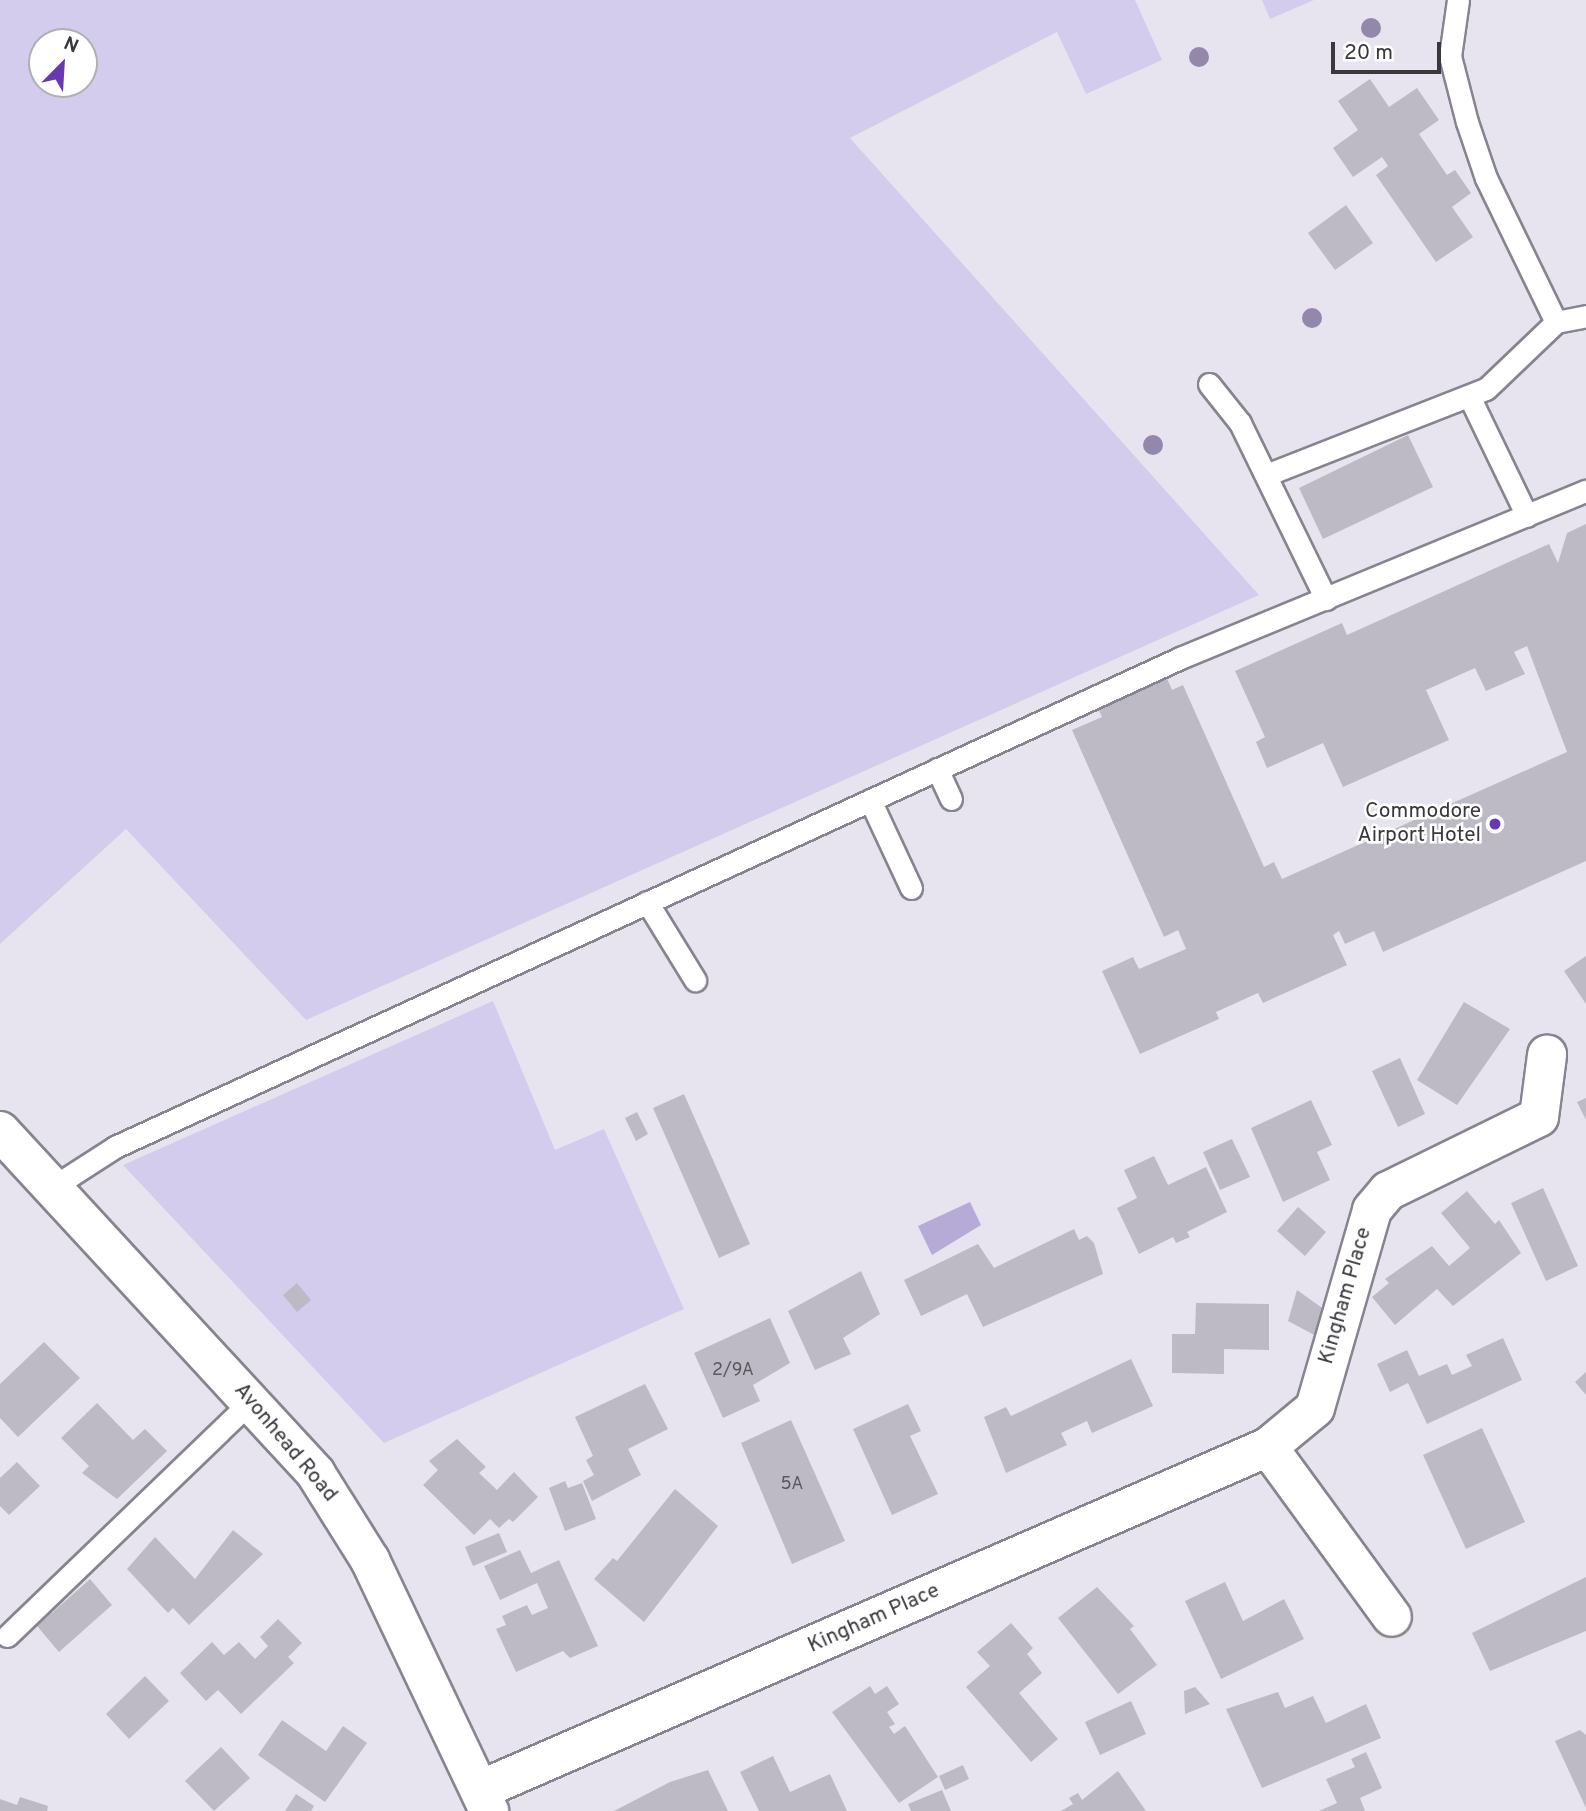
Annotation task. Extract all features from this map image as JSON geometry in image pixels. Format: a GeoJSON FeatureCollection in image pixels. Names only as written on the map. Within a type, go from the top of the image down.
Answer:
{"type":"FeatureCollection","features":[{"type":"Feature","properties":{"kind":"street","name":"Kingham Place"},"geometry":{"type":"LineString","coordinates":[[485,1801],[1268,1447],[1315,1408],[1372,1210],[1388,1191],[1539,1117],[1547,1055]]}},
{"type":"Feature","properties":{"kind":"street","name":"Avonhead Road"},"geometry":{"type":"LineString","coordinates":[[0,1131],[251,1401],[343,1513],[485,1801]]}},
{"type":"Feature","properties":{"kind":"street"},"geometry":{"type":"LineString","coordinates":[[1268,1447],[1392,1617]]}},
{"type":"Feature","properties":{"kind":"lane"},"geometry":{"type":"LineString","coordinates":[[1458,0],[1450,56],[1467,122],[1486,178],[1556,323]]}},
{"type":"Feature","properties":{"kind":"lane"},"geometry":{"type":"LineString","coordinates":[[1266,475],[1486,389],[1556,323],[1586,316]]}},
{"type":"Feature","properties":{"kind":"lane"},"geometry":{"type":"LineString","coordinates":[[1209,383],[1240,423],[1326,598]]}},
{"type":"Feature","properties":{"kind":"lane"},"geometry":{"type":"LineString","coordinates":[[1469,396],[1527,516]]}},
{"type":"Feature","properties":{"kind":"lane"},"geometry":{"type":"LineString","coordinates":[[53,1187],[114,1147],[937,769],[1326,598],[1586,491]]}},
{"type":"Feature","properties":{"kind":"lane"},"geometry":{"type":"LineString","coordinates":[[937,769],[951,799]]}},
{"type":"Feature","properties":{"kind":"lane"},"geometry":{"type":"LineString","coordinates":[[870,800],[911,888]]}},
{"type":"Feature","properties":{"kind":"lane"},"geometry":{"type":"LineString","coordinates":[[647,902],[695,981]]}},
{"type":"Feature","properties":{"kind":"lane"},"geometry":{"type":"LineString","coordinates":[[7,1636],[251,1401]]}},
{"type":"Feature","properties":{"kind":"shaded area"},"geometry":{"type":"Polygon","coordinates":[[[0,0],[1135,0],[1162,60],[1086,94],[1057,32],[850,138],[1259,595],[306,1020],[126,829],[0,944],[0,0]]]}},
{"type":"Feature","properties":{"kind":"shaded area"},"geometry":{"type":"Polygon","coordinates":[[[1262,0],[1314,0],[1270,19],[1262,0]]]}},
{"type":"Feature","properties":{"kind":"shaded area"},"geometry":{"type":"Polygon","coordinates":[[[493,1001],[555,1150],[604,1129],[684,1309],[384,1443],[123,1165],[493,1001]]]}},
{"type":"Feature","properties":{"kind":"shaded area"},"geometry":{"type":"Polygon","coordinates":[[[970,1202],[981,1225],[932,1255],[918,1226],[970,1202]]]}},
{"type":"Feature","properties":{"kind":"building"},"geometry":{"type":"Polygon","coordinates":[[[1370,79],[1389,107],[1417,88],[1439,120],[1419,134],[1447,175],[1455,170],[1471,193],[1452,207],[1473,237],[1436,262],[1376,175],[1388,166],[1382,157],[1353,177],[1333,148],[1358,130],[1338,101],[1370,79]]]}},
{"type":"Feature","properties":{"kind":"building"},"geometry":{"type":"Polygon","coordinates":[[[1346,205],[1373,243],[1335,270],[1308,233],[1346,205]]]}},
{"type":"Feature","properties":{"kind":"building"},"geometry":{"type":"Polygon","coordinates":[[[1408,435],[1433,487],[1323,539],[1299,488],[1408,435]]]}},
{"type":"Feature","properties":{"kind":"building","name":"Commodore Airport Hotel"},"geometry":{"type":"Polygon","coordinates":[[[1586,524],[1586,861],[1383,952],[1374,931],[1345,944],[1339,931],[1333,935],[1347,965],[1263,1003],[1258,993],[1216,1012],[1219,1019],[1140,1054],[1102,971],[1133,957],[1139,969],[1186,949],[1178,930],[1164,937],[1072,730],[1102,717],[1097,706],[1166,676],[1172,690],[1183,685],[1264,867],[1274,862],[1282,879],[1567,752],[1527,646],[1514,652],[1525,674],[1486,691],[1475,668],[1426,690],[1449,740],[1343,787],[1323,743],[1267,768],[1256,742],[1265,737],[1235,671],[1342,623],[1347,635],[1549,544],[1558,563],[1567,533],[1586,524]]]}},
{"type":"Feature","properties":{"kind":"building"},"geometry":{"type":"Polygon","coordinates":[[[1586,956],[1586,1004],[1564,971],[1586,956]]]}},
{"type":"Feature","properties":{"kind":"building"},"geometry":{"type":"Polygon","coordinates":[[[1464,1002],[1510,1029],[1457,1105],[1417,1080],[1464,1002]]]}},
{"type":"Feature","properties":{"kind":"building"},"geometry":{"type":"Polygon","coordinates":[[[1400,1058],[1425,1114],[1398,1127],[1372,1071],[1400,1058]]]}},
{"type":"Feature","properties":{"kind":"building"},"geometry":{"type":"Polygon","coordinates":[[[684,1094],[750,1244],[719,1258],[653,1108],[684,1094]]]}},
{"type":"Feature","properties":{"kind":"building"},"geometry":{"type":"Polygon","coordinates":[[[1586,1098],[1586,1120],[1577,1102],[1586,1098]]]}},
{"type":"Feature","properties":{"kind":"building"},"geometry":{"type":"Polygon","coordinates":[[[1311,1100],[1332,1145],[1317,1152],[1330,1180],[1283,1202],[1251,1128],[1311,1100]]]}},
{"type":"Feature","properties":{"kind":"building"},"geometry":{"type":"Polygon","coordinates":[[[637,1112],[648,1134],[636,1141],[625,1118],[637,1112]]]}},
{"type":"Feature","properties":{"kind":"building"},"geometry":{"type":"Polygon","coordinates":[[[1232,1139],[1250,1177],[1220,1190],[1203,1152],[1232,1139]]]}},
{"type":"Feature","properties":{"kind":"building"},"geometry":{"type":"Polygon","coordinates":[[[1154,1156],[1168,1185],[1206,1167],[1227,1212],[1187,1232],[1190,1237],[1176,1243],[1173,1237],[1139,1254],[1117,1208],[1137,1198],[1124,1170],[1154,1156]]]}},
{"type":"Feature","properties":{"kind":"building"},"geometry":{"type":"Polygon","coordinates":[[[1543,1188],[1578,1266],[1546,1281],[1511,1203],[1543,1188]]]}},
{"type":"Feature","properties":{"kind":"building"},"geometry":{"type":"Polygon","coordinates":[[[1467,1191],[1495,1224],[1499,1220],[1521,1253],[1453,1306],[1437,1289],[1395,1325],[1372,1297],[1389,1283],[1385,1279],[1432,1246],[1449,1266],[1470,1248],[1441,1213],[1467,1191]]]}},
{"type":"Feature","properties":{"kind":"building"},"geometry":{"type":"Polygon","coordinates":[[[1298,1207],[1326,1232],[1305,1256],[1277,1231],[1298,1207]]]}},
{"type":"Feature","properties":{"kind":"building"},"geometry":{"type":"Polygon","coordinates":[[[1074,1229],[1079,1240],[1087,1236],[1094,1243],[1103,1274],[983,1327],[967,1294],[921,1316],[904,1280],[978,1244],[994,1268],[1074,1229]]]}},
{"type":"Feature","properties":{"kind":"building"},"geometry":{"type":"Polygon","coordinates":[[[861,1271],[880,1314],[843,1338],[851,1354],[815,1370],[788,1311],[861,1271]]]}},
{"type":"Feature","properties":{"kind":"building"},"geometry":{"type":"Polygon","coordinates":[[[297,1283],[311,1300],[297,1312],[283,1295],[297,1283]]]}},
{"type":"Feature","properties":{"kind":"building"},"geometry":{"type":"Polygon","coordinates":[[[1297,1290],[1325,1310],[1318,1337],[1288,1321],[1297,1290]]]}},
{"type":"Feature","properties":{"kind":"building"},"geometry":{"type":"Polygon","coordinates":[[[1196,1303],[1269,1304],[1269,1350],[1224,1349],[1224,1374],[1172,1373],[1172,1334],[1195,1334],[1196,1303]]]}},
{"type":"Feature","properties":{"kind":"building"},"geometry":{"type":"Polygon","coordinates":[[[770,1318],[790,1363],[753,1385],[760,1401],[723,1418],[694,1353],[770,1318]]]}},
{"type":"Feature","properties":{"kind":"building"},"geometry":{"type":"Polygon","coordinates":[[[1503,1338],[1522,1380],[1427,1424],[1408,1383],[1390,1392],[1377,1364],[1407,1350],[1419,1376],[1447,1364],[1452,1375],[1472,1366],[1466,1355],[1503,1338]]]}},
{"type":"Feature","properties":{"kind":"building"},"geometry":{"type":"Polygon","coordinates":[[[44,1342],[80,1378],[18,1437],[0,1418],[0,1384],[44,1342]]]}},
{"type":"Feature","properties":{"kind":"building"},"geometry":{"type":"Polygon","coordinates":[[[1131,1359],[1153,1406],[1092,1433],[1087,1421],[1061,1433],[1067,1445],[1006,1473],[984,1417],[1006,1407],[1011,1416],[1131,1359]]]}},
{"type":"Feature","properties":{"kind":"building"},"geometry":{"type":"Polygon","coordinates":[[[1586,1372],[1586,1395],[1575,1382],[1586,1372]]]}},
{"type":"Feature","properties":{"kind":"building"},"geometry":{"type":"Polygon","coordinates":[[[645,1384],[668,1429],[628,1449],[641,1475],[592,1501],[583,1481],[594,1475],[586,1460],[593,1456],[575,1417],[645,1384]]]}},
{"type":"Feature","properties":{"kind":"building"},"geometry":{"type":"Polygon","coordinates":[[[97,1403],[133,1440],[145,1429],[167,1451],[117,1499],[82,1473],[89,1466],[61,1438],[97,1403]]]}},
{"type":"Feature","properties":{"kind":"building"},"geometry":{"type":"Polygon","coordinates":[[[908,1404],[921,1431],[910,1436],[938,1494],[892,1515],[853,1429],[908,1404]]]}},
{"type":"Feature","properties":{"kind":"building"},"geometry":{"type":"Polygon","coordinates":[[[791,1420],[845,1541],[792,1564],[741,1443],[791,1420]]]}},
{"type":"Feature","properties":{"kind":"building"},"geometry":{"type":"Polygon","coordinates":[[[1482,1428],[1525,1522],[1466,1549],[1423,1455],[1482,1428]]]}},
{"type":"Feature","properties":{"kind":"building"},"geometry":{"type":"Polygon","coordinates":[[[457,1439],[486,1467],[479,1473],[497,1490],[514,1472],[538,1497],[513,1522],[509,1519],[499,1528],[490,1519],[474,1535],[423,1485],[438,1470],[429,1461],[457,1439]]]}},
{"type":"Feature","properties":{"kind":"building"},"geometry":{"type":"Polygon","coordinates":[[[17,1462],[40,1486],[9,1515],[0,1506],[0,1478],[17,1462]]]}},
{"type":"Feature","properties":{"kind":"building"},"geometry":{"type":"Polygon","coordinates":[[[565,1481],[568,1488],[582,1483],[596,1519],[565,1531],[549,1488],[565,1481]]]}},
{"type":"Feature","properties":{"kind":"building"},"geometry":{"type":"Polygon","coordinates":[[[675,1489],[718,1526],[644,1622],[594,1579],[613,1558],[617,1561],[675,1489]]]}},
{"type":"Feature","properties":{"kind":"building"},"geometry":{"type":"Polygon","coordinates":[[[233,1530],[263,1554],[189,1625],[173,1608],[168,1613],[127,1569],[155,1537],[195,1579],[233,1530]]]}},
{"type":"Feature","properties":{"kind":"building"},"geometry":{"type":"Polygon","coordinates":[[[499,1533],[507,1552],[473,1566],[465,1547],[499,1533]]]}},
{"type":"Feature","properties":{"kind":"building"},"geometry":{"type":"Polygon","coordinates":[[[520,1550],[531,1573],[559,1560],[598,1646],[570,1658],[563,1651],[516,1672],[496,1629],[506,1625],[502,1616],[527,1605],[532,1615],[548,1608],[537,1583],[500,1600],[484,1566],[520,1550]]]}},
{"type":"Feature","properties":{"kind":"building"},"geometry":{"type":"Polygon","coordinates":[[[1586,1577],[1586,1631],[1490,1671],[1472,1633],[1586,1577]]]}},
{"type":"Feature","properties":{"kind":"building"},"geometry":{"type":"Polygon","coordinates":[[[90,1579],[112,1605],[59,1652],[37,1626],[90,1579]]]}},
{"type":"Feature","properties":{"kind":"building"},"geometry":{"type":"Polygon","coordinates":[[[1225,1582],[1243,1621],[1284,1599],[1304,1639],[1221,1679],[1185,1601],[1225,1582]]]}},
{"type":"Feature","properties":{"kind":"building"},"geometry":{"type":"Polygon","coordinates":[[[1097,1587],[1134,1626],[1130,1629],[1157,1665],[1118,1694],[1058,1618],[1097,1587]]]}},
{"type":"Feature","properties":{"kind":"building"},"geometry":{"type":"Polygon","coordinates":[[[278,1619],[302,1643],[288,1657],[294,1663],[241,1714],[218,1690],[206,1701],[180,1673],[212,1642],[224,1655],[239,1642],[255,1659],[268,1646],[260,1637],[278,1619]]]}},
{"type":"Feature","properties":{"kind":"building"},"geometry":{"type":"Polygon","coordinates":[[[1011,1623],[1033,1648],[1027,1654],[1042,1673],[1019,1693],[1058,1739],[1031,1762],[966,1687],[990,1666],[977,1652],[1011,1623]]]}},
{"type":"Feature","properties":{"kind":"building"},"geometry":{"type":"Polygon","coordinates":[[[145,1676],[169,1701],[129,1739],[106,1714],[145,1676]]]}},
{"type":"Feature","properties":{"kind":"building"},"geometry":{"type":"Polygon","coordinates":[[[870,1686],[875,1694],[887,1686],[899,1704],[887,1712],[895,1724],[889,1727],[894,1734],[905,1726],[938,1777],[899,1803],[832,1712],[870,1686]]]}},
{"type":"Feature","properties":{"kind":"building"},"geometry":{"type":"Polygon","coordinates":[[[1195,1687],[1210,1704],[1185,1714],[1184,1691],[1195,1687]]]}},
{"type":"Feature","properties":{"kind":"building"},"geometry":{"type":"Polygon","coordinates":[[[1278,1692],[1285,1708],[1313,1696],[1326,1723],[1366,1704],[1381,1738],[1262,1788],[1226,1709],[1278,1692]]]}},
{"type":"Feature","properties":{"kind":"building"},"geometry":{"type":"Polygon","coordinates":[[[1131,1701],[1146,1734],[1100,1755],[1085,1722],[1131,1701]]]}},
{"type":"Feature","properties":{"kind":"building"},"geometry":{"type":"Polygon","coordinates":[[[282,1720],[326,1751],[343,1726],[367,1743],[325,1802],[258,1755],[282,1720]]]}},
{"type":"Feature","properties":{"kind":"building"},"geometry":{"type":"Polygon","coordinates":[[[1580,1730],[1586,1735],[1586,1808],[1555,1741],[1580,1730]]]}},
{"type":"Feature","properties":{"kind":"building"},"geometry":{"type":"Polygon","coordinates":[[[221,1747],[250,1778],[214,1811],[185,1781],[221,1747]]]}},
{"type":"Feature","properties":{"kind":"building"},"geometry":{"type":"Polygon","coordinates":[[[1366,1752],[1382,1788],[1360,1798],[1365,1811],[1319,1811],[1337,1803],[1326,1779],[1355,1767],[1351,1759],[1366,1752]]]}},
{"type":"Feature","properties":{"kind":"building"},"geometry":{"type":"Polygon","coordinates":[[[773,1756],[790,1792],[830,1774],[847,1811],[759,1811],[740,1772],[773,1756]]]}},
{"type":"Feature","properties":{"kind":"building"},"geometry":{"type":"Polygon","coordinates":[[[963,1765],[969,1779],[945,1790],[939,1776],[963,1765]]]}},
{"type":"Feature","properties":{"kind":"building"},"geometry":{"type":"Polygon","coordinates":[[[708,1770],[728,1811],[614,1811],[670,1782],[708,1770]]]}},
{"type":"Feature","properties":{"kind":"building"},"geometry":{"type":"Polygon","coordinates":[[[1118,1771],[1146,1811],[1061,1811],[1073,1804],[1069,1798],[1078,1793],[1082,1800],[1118,1771]]]}},
{"type":"Feature","properties":{"kind":"building"},"geometry":{"type":"Polygon","coordinates":[[[942,1790],[951,1811],[911,1811],[908,1804],[942,1790]]]}},
{"type":"Feature","properties":{"kind":"building"},"geometry":{"type":"Polygon","coordinates":[[[296,1794],[314,1806],[311,1811],[285,1811],[296,1794]]]}},
{"type":"Feature","properties":{"kind":"building"},"geometry":{"type":"Polygon","coordinates":[[[20,1797],[48,1806],[47,1811],[0,1811],[0,1799],[17,1805],[20,1797]]]}},
{"type":"Feature","properties":{"kind":"place","name":"Commodore Airport Hotel"},"geometry":{"type":"Point","coordinates":[1495,824]}}]}
